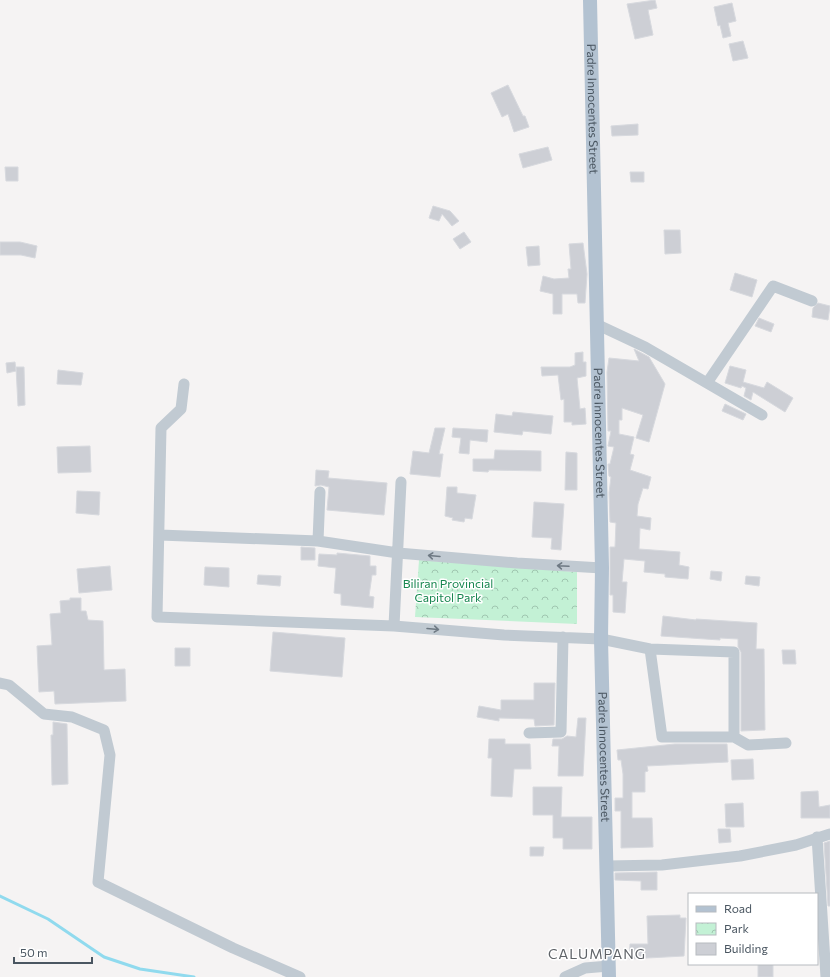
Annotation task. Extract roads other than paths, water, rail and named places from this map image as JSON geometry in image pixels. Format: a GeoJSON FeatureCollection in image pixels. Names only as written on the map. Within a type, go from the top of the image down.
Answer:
{"type":"FeatureCollection","features":[{"type":"Feature","properties":{"kind":"main road","name":"Padre Innocentes Street"},"geometry":{"type":"LineString","coordinates":[[590,0],[602,568],[601,639],[609,971]]}},
{"type":"Feature","properties":{"kind":"street"},"geometry":{"type":"LineString","coordinates":[[707,383],[773,286],[812,301]]}},
{"type":"Feature","properties":{"kind":"street"},"geometry":{"type":"LineString","coordinates":[[596,324],[645,347],[762,416]]}},
{"type":"Feature","properties":{"kind":"street"},"geometry":{"type":"LineString","coordinates":[[184,384],[182,409],[161,428],[160,536],[157,617],[394,626],[504,635],[601,639],[650,649],[734,652],[734,737]]}},
{"type":"Feature","properties":{"kind":"street"},"geometry":{"type":"LineString","coordinates":[[394,626],[401,482]]}},
{"type":"Feature","properties":{"kind":"street"},"geometry":{"type":"LineString","coordinates":[[318,541],[320,492]]}},
{"type":"Feature","properties":{"kind":"street"},"geometry":{"type":"LineString","coordinates":[[160,536],[318,541],[398,553],[517,563],[602,568]]}},
{"type":"Feature","properties":{"kind":"street"},"geometry":{"type":"LineString","coordinates":[[529,733],[561,732],[563,638]]}},
{"type":"Feature","properties":{"kind":"street"},"geometry":{"type":"LineString","coordinates":[[650,649],[662,736],[734,737],[748,745],[786,743]]}},
{"type":"Feature","properties":{"kind":"street"},"geometry":{"type":"LineString","coordinates":[[0,683],[9,685],[44,714],[72,717],[104,730],[110,755],[98,882],[233,948],[300,977]]}},
{"type":"Feature","properties":{"kind":"street"},"geometry":{"type":"LineString","coordinates":[[607,866],[662,865],[714,860],[796,845],[830,834]]}},
{"type":"Feature","properties":{"kind":"street"},"geometry":{"type":"LineString","coordinates":[[817,837],[826,977]]}},
{"type":"Feature","properties":{"kind":"street"},"geometry":{"type":"LineString","coordinates":[[565,977],[585,968],[609,971]]}},
{"type":"Feature","properties":{"kind":"waterway"},"geometry":{"type":"LineString","coordinates":[[0,896],[48,919],[104,957],[140,969],[194,977]]}},
{"type":"Feature","properties":{"kind":"district","name":"CALUMPANG"},"geometry":{"type":"Point","coordinates":[597,954]}},
{"type":"Feature","properties":{"kind":"park label","name":"Biliran Provincial Capitol Park"},"geometry":{"type":"Point","coordinates":[448,591]}}]}
